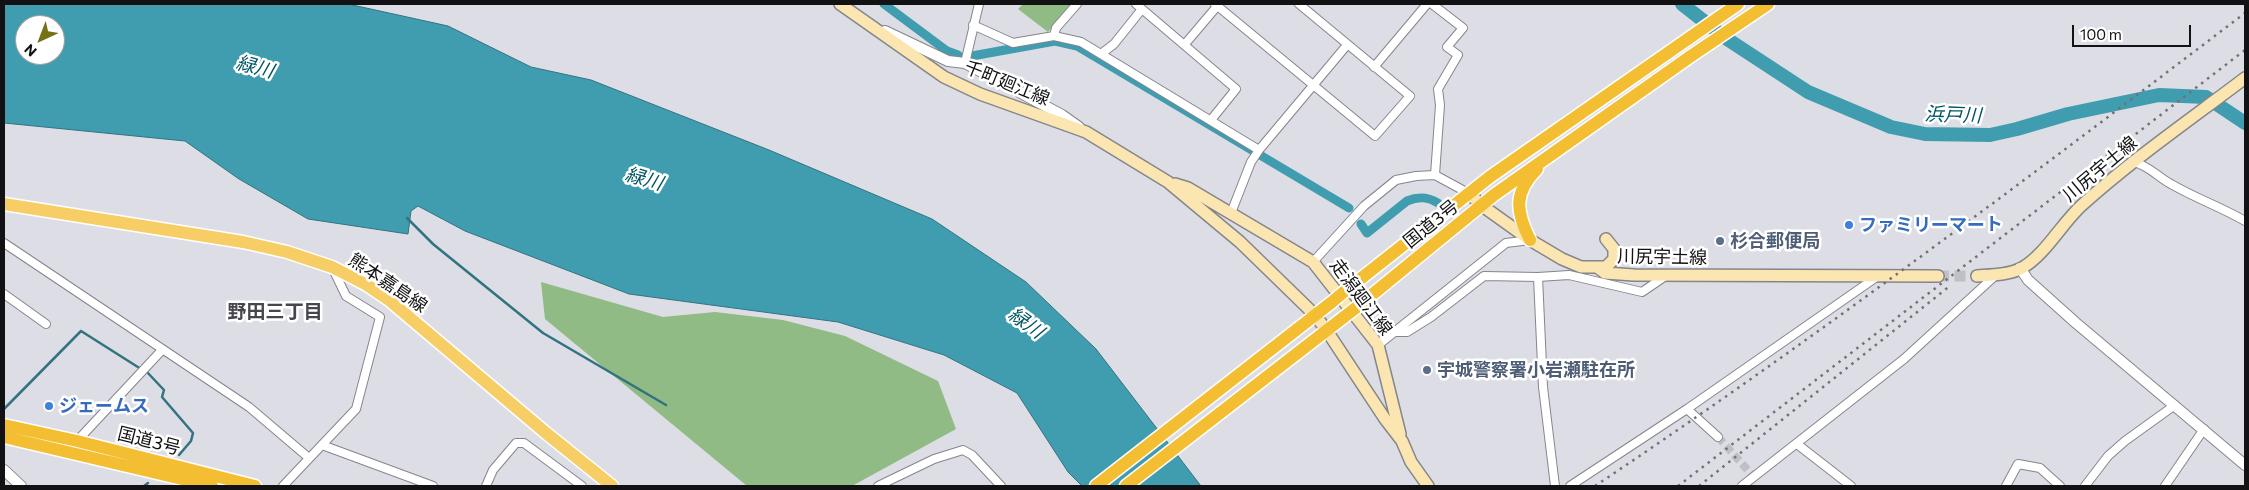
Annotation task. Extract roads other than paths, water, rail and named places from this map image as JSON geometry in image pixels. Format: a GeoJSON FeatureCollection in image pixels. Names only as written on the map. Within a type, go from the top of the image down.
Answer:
{"type":"FeatureCollection","features":[{"type":"Feature","properties":{"kind":"highway","name":"国道3号"},"geometry":{"type":"LineString","coordinates":[[1096,486],[1470,194],[1738,4]]}},
{"type":"Feature","properties":{"kind":"highway","name":"国道3号"},"geometry":{"type":"LineString","coordinates":[[1126,486],[1323,334],[1481,205],[1691,56],[1768,4]]}},
{"type":"Feature","properties":{"kind":"highway"},"geometry":{"type":"LineString","coordinates":[[1530,240],[1519,216],[1523,187],[1532,174],[1553,153]]}},
{"type":"Feature","properties":{"kind":"highway","name":"国道3号"},"geometry":{"type":"LineString","coordinates":[[4,425],[255,486]]}},
{"type":"Feature","properties":{"kind":"highway","name":"国道3号"},"geometry":{"type":"LineString","coordinates":[[4,437],[212,486]]}},
{"type":"Feature","properties":{"kind":"main road","name":"千町廻江線"},"geometry":{"type":"LineString","coordinates":[[840,4],[944,76],[973,91],[1086,132],[1168,182],[1240,242],[1312,318]]}},
{"type":"Feature","properties":{"kind":"main road","name":"川尻宇土線"},"geometry":{"type":"LineString","coordinates":[[1977,276],[1997,274],[2020,268],[2034,259],[2081,205],[2245,78]]}},
{"type":"Feature","properties":{"kind":"main road","name":"千町廻江線"},"geometry":{"type":"LineString","coordinates":[[1168,182],[1188,188],[1314,262]]}},
{"type":"Feature","properties":{"kind":"main road","name":"川尻宇土線"},"geometry":{"type":"LineString","coordinates":[[1470,194],[1481,205],[1562,260],[1581,267],[1597,267],[1606,273],[1938,276]]}},
{"type":"Feature","properties":{"kind":"main road","name":"熊本嘉島線"},"geometry":{"type":"LineString","coordinates":[[4,204],[243,242],[287,252],[332,267],[367,285],[389,300],[546,433],[612,486]]}},
{"type":"Feature","properties":{"kind":"main road"},"geometry":{"type":"LineString","coordinates":[[1597,267],[1606,267],[1614,260],[1614,249],[1606,240]]}},
{"type":"Feature","properties":{"kind":"main road","name":"走潟廻江線"},"geometry":{"type":"LineString","coordinates":[[1314,262],[1378,345],[1402,441],[1412,462],[1428,486]]}},
{"type":"Feature","properties":{"kind":"main road","name":"走潟廻江線"},"geometry":{"type":"LineString","coordinates":[[1312,318],[1402,441]]}},
{"type":"Feature","properties":{"kind":"street"},"geometry":{"type":"LineString","coordinates":[[964,63],[979,4]]}},
{"type":"Feature","properties":{"kind":"street"},"geometry":{"type":"LineString","coordinates":[[1054,36],[1056,28],[1077,4]]}},
{"type":"Feature","properties":{"kind":"street"},"geometry":{"type":"LineString","coordinates":[[1185,44],[1217,4],[1375,136],[1410,96],[1299,4]]}},
{"type":"Feature","properties":{"kind":"street"},"geometry":{"type":"LineString","coordinates":[[1374,66],[1427,4]]}},
{"type":"Feature","properties":{"kind":"street"},"geometry":{"type":"LineString","coordinates":[[1432,4],[1463,28],[1447,47],[1458,55],[1438,89],[1440,105],[1435,175]]}},
{"type":"Feature","properties":{"kind":"street"},"geometry":{"type":"LineString","coordinates":[[1101,54],[1114,44],[1139,6],[1236,89],[1211,120]]}},
{"type":"Feature","properties":{"kind":"street"},"geometry":{"type":"LineString","coordinates":[[973,25],[1013,43],[1054,36],[1081,42],[1259,150]]}},
{"type":"Feature","properties":{"kind":"street"},"geometry":{"type":"LineString","coordinates":[[870,26],[948,61],[964,63],[1062,115],[1086,132]]}},
{"type":"Feature","properties":{"kind":"street"},"geometry":{"type":"LineString","coordinates":[[1232,213],[1251,162],[1259,150],[1347,45]]}},
{"type":"Feature","properties":{"kind":"street"},"geometry":{"type":"LineString","coordinates":[[2138,160],[2170,184],[2224,208],[2245,221]]}},
{"type":"Feature","properties":{"kind":"street"},"geometry":{"type":"LineString","coordinates":[[1314,262],[1364,206],[1396,180],[1435,175],[1470,194]]}},
{"type":"Feature","properties":{"kind":"street"},"geometry":{"type":"LineString","coordinates":[[1378,345],[1506,243],[1530,240]]}},
{"type":"Feature","properties":{"kind":"street"},"geometry":{"type":"LineString","coordinates":[[4,243],[249,407],[308,458]]}},
{"type":"Feature","properties":{"kind":"street"},"geometry":{"type":"LineString","coordinates":[[284,486],[308,458],[322,446],[356,409],[380,317],[346,296],[332,267]]}},
{"type":"Feature","properties":{"kind":"street"},"geometry":{"type":"LineString","coordinates":[[2020,268],[2028,280],[2043,294],[2245,465]]}},
{"type":"Feature","properties":{"kind":"street"},"geometry":{"type":"LineString","coordinates":[[1742,486],[1912,353],[1997,274]]}},
{"type":"Feature","properties":{"kind":"street"},"geometry":{"type":"LineString","coordinates":[[1396,332],[1407,332],[1431,317],[1484,276],[1538,277],[1569,275],[1642,292],[1667,275]]}},
{"type":"Feature","properties":{"kind":"street"},"geometry":{"type":"LineString","coordinates":[[1570,486],[1686,409],[1879,276]]}},
{"type":"Feature","properties":{"kind":"street"},"geometry":{"type":"LineString","coordinates":[[1538,277],[1543,387],[1555,486]]}},
{"type":"Feature","properties":{"kind":"street"},"geometry":{"type":"LineString","coordinates":[[4,294],[46,324]]}},
{"type":"Feature","properties":{"kind":"street"},"geometry":{"type":"LineString","coordinates":[[76,441],[162,350]]}},
{"type":"Feature","properties":{"kind":"street"},"geometry":{"type":"LineString","coordinates":[[2085,486],[2108,456],[2124,441],[2175,405]]}},
{"type":"Feature","properties":{"kind":"street"},"geometry":{"type":"LineString","coordinates":[[1686,409],[1718,437]]}},
{"type":"Feature","properties":{"kind":"street"},"geometry":{"type":"LineString","coordinates":[[2165,486],[2204,429]]}},
{"type":"Feature","properties":{"kind":"street"},"geometry":{"type":"LineString","coordinates":[[486,486],[493,470],[516,443],[524,443],[582,486]]}},
{"type":"Feature","properties":{"kind":"street"},"geometry":{"type":"LineString","coordinates":[[1797,444],[1851,486]]}},
{"type":"Feature","properties":{"kind":"street"},"geometry":{"type":"LineString","coordinates":[[322,446],[433,486]]}},
{"type":"Feature","properties":{"kind":"street"},"geometry":{"type":"LineString","coordinates":[[878,486],[934,459],[963,450],[972,455],[1000,486]]}},
{"type":"Feature","properties":{"kind":"street"},"geometry":{"type":"LineString","coordinates":[[2006,486],[2018,464],[2040,468],[2060,486]]}},
{"type":"Feature","properties":{"kind":"street"},"geometry":{"type":"LineString","coordinates":[[4,470],[21,486]]}},
{"type":"Feature","properties":{"kind":"water","name":"緑川"},"geometry":{"type":"Polygon","coordinates":[[[4,4],[348,4],[448,26],[531,67],[591,80],[769,150],[932,219],[1026,282],[1096,349],[1201,486],[1082,486],[1068,472],[1017,393],[944,355],[838,322],[629,294],[465,231],[418,206],[411,211],[408,234],[308,219],[239,179],[185,141],[4,123],[4,4]]]}},
{"type":"Feature","properties":{"kind":"waterway"},"geometry":{"type":"LineString","coordinates":[[884,4],[947,51],[958,55]]}},
{"type":"Feature","properties":{"kind":"waterway","name":"浜戸川"},"geometry":{"type":"LineString","coordinates":[[1682,4],[1724,37],[1808,92],[1891,127],[1925,134],[1990,135],[2068,114],[2159,95],[2206,97],[2245,123]]}},
{"type":"Feature","properties":{"kind":"waterway"},"geometry":{"type":"LineString","coordinates":[[972,56],[1055,41],[1077,46],[1349,208]]}},
{"type":"Feature","properties":{"kind":"waterway"},"geometry":{"type":"LineString","coordinates":[[1361,224],[1367,233],[1411,199],[1431,199],[1438,203]]}},
{"type":"Feature","properties":{"kind":"waterway"},"geometry":{"type":"LineString","coordinates":[[407,218],[433,244],[543,333],[666,405]]}},
{"type":"Feature","properties":{"kind":"waterway"},"geometry":{"type":"LineString","coordinates":[[4,409],[81,331],[141,369]]}},
{"type":"Feature","properties":{"kind":"waterway"},"geometry":{"type":"LineString","coordinates":[[146,371],[164,390],[162,397],[193,433],[191,441],[179,455]]}},
{"type":"Feature","properties":{"kind":"waterway"},"geometry":{"type":"LineString","coordinates":[[144,486],[148,483]]}},
{"type":"Feature","properties":{"kind":"tunnel"},"geometry":{"type":"LineString","coordinates":[[1938,276],[1977,276]]}},
{"type":"Feature","properties":{"kind":"tunnel"},"geometry":{"type":"LineString","coordinates":[[1718,437],[1754,477]]}},
{"type":"Feature","properties":{"kind":"railway"},"geometry":{"type":"LineString","coordinates":[[1595,486],[1842,314],[2005,195],[2245,13]]}},
{"type":"Feature","properties":{"kind":"railway"},"geometry":{"type":"LineString","coordinates":[[1678,486],[2245,50]]}},
{"type":"Feature","properties":{"kind":"railway"},"geometry":{"type":"LineString","coordinates":[[1699,486],[1951,285]]}},
{"type":"Feature","properties":{"kind":"place","name":"ファミリーマート"},"geometry":{"type":"Point","coordinates":[1849,225]}},
{"type":"Feature","properties":{"kind":"place","name":"杉合郵便局"},"geometry":{"type":"Point","coordinates":[1720,241]}},
{"type":"Feature","properties":{"kind":"place","name":"宇城警察署小岩瀬駐在所"},"geometry":{"type":"Point","coordinates":[1427,370]}},
{"type":"Feature","properties":{"kind":"place","name":"ジェームス"},"geometry":{"type":"Point","coordinates":[49,406]}},
{"type":"Feature","properties":{"kind":"district","name":"野田三丁目"},"geometry":{"type":"Point","coordinates":[275,312]}}]}
